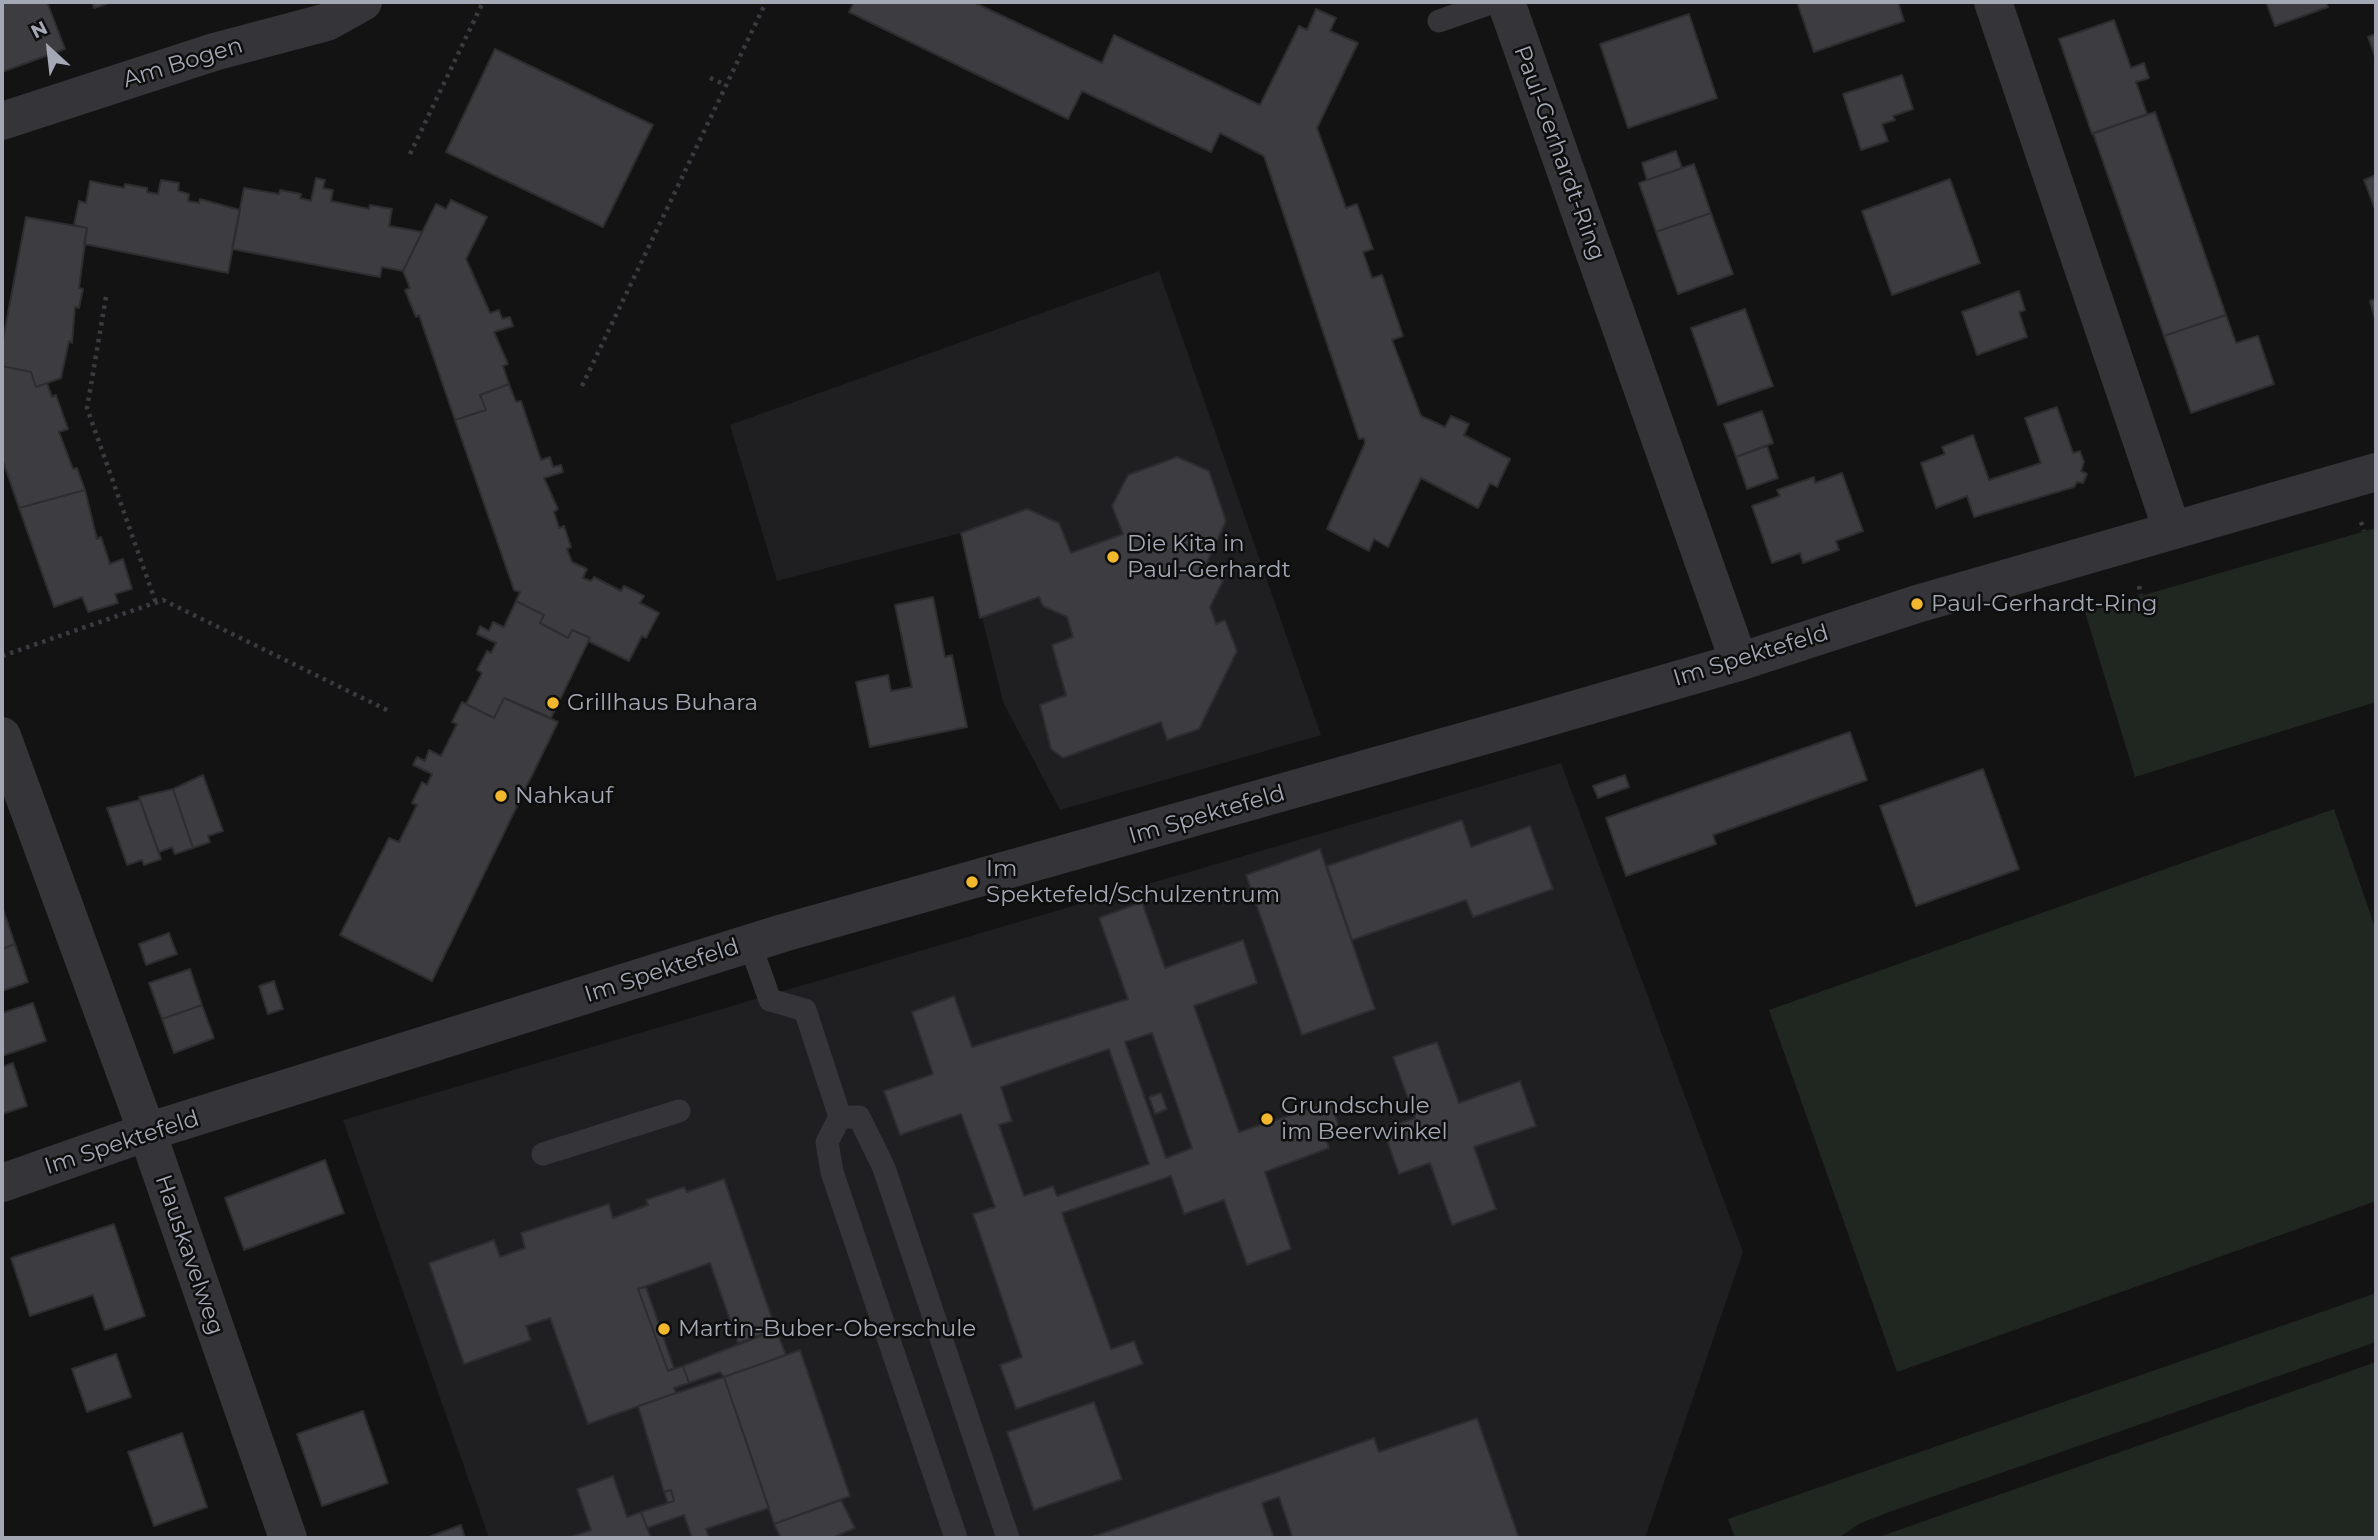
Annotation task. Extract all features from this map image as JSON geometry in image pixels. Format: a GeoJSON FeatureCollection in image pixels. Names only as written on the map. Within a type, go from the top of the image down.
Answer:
{"type":"FeatureCollection","features":[{"type":"Feature","properties":{"kind":"street","name":"Am Bogen"},"geometry":{"type":"LineString","coordinates":[[2,121],[214,52],[327,22],[363,2]]}},
{"type":"Feature","properties":{"kind":"street","name":"Paul-Gerhardt-Ring"},"geometry":{"type":"LineString","coordinates":[[1506,2],[1739,662]]}},
{"type":"Feature","properties":{"kind":"street"},"geometry":{"type":"LineString","coordinates":[[1993,2],[2172,530]]}},
{"type":"Feature","properties":{"kind":"street","name":"Im Spektefeld"},"geometry":{"type":"LineString","coordinates":[[2,1183],[147,1132],[751,944],[1739,662],[1917,604],[2376,472]]}},
{"type":"Feature","properties":{"kind":"street","name":"Hauskavelweg"},"geometry":{"type":"LineString","coordinates":[[2,736],[147,1132],[288,1538]]}},
{"type":"Feature","properties":{"kind":"lane"},"geometry":{"type":"LineString","coordinates":[[1438,21],[1494,2]]}},
{"type":"Feature","properties":{"kind":"lane"},"geometry":{"type":"LineString","coordinates":[[751,944],[770,1000],[805,1010],[840,1118],[827,1142],[832,1172],[956,1538]]}},
{"type":"Feature","properties":{"kind":"lane"},"geometry":{"type":"LineString","coordinates":[[543,1154],[679,1111]]}},
{"type":"Feature","properties":{"kind":"lane"},"geometry":{"type":"LineString","coordinates":[[840,1118],[859,1117],[884,1168],[1008,1538]]}},
{"type":"Feature","properties":{"kind":"path"},"geometry":{"type":"LineString","coordinates":[[410,154],[483,2]]}},
{"type":"Feature","properties":{"kind":"path"},"geometry":{"type":"LineString","coordinates":[[582,386],[766,2]]}},
{"type":"Feature","properties":{"kind":"path"},"geometry":{"type":"LineString","coordinates":[[710,78],[726,85]]}},
{"type":"Feature","properties":{"kind":"path"},"geometry":{"type":"LineString","coordinates":[[106,297],[87,408],[156,603]]}},
{"type":"Feature","properties":{"kind":"path"},"geometry":{"type":"LineString","coordinates":[[2361,522],[2364,531]]}},
{"type":"Feature","properties":{"kind":"path"},"geometry":{"type":"LineString","coordinates":[[2139,586],[2141,595]]}},
{"type":"Feature","properties":{"kind":"path"},"geometry":{"type":"LineString","coordinates":[[2,656],[163,600],[389,710]]}},
{"type":"Feature","properties":{"kind":"shaded area","name":"Die Kita in Paul-Gerhardt"},"geometry":{"type":"Polygon","coordinates":[[[1159,271],[1321,735],[1060,810],[1003,702],[961,533],[777,581],[730,425],[1159,271]]]}},
{"type":"Feature","properties":{"kind":"shaded area"},"geometry":{"type":"Polygon","coordinates":[[[2376,528],[2376,702],[2135,777],[2085,612],[2376,528]]]}},
{"type":"Feature","properties":{"kind":"shaded area","name":"Grundschule im Beerwinkel"},"geometry":{"type":"Polygon","coordinates":[[[1561,763],[1743,1252],[1645,1538],[489,1538],[343,1120],[1561,763]]]}},
{"type":"Feature","properties":{"kind":"shaded area"},"geometry":{"type":"Polygon","coordinates":[[[2334,809],[2376,930],[2376,1201],[1897,1372],[1769,1010],[2334,809]]]}},
{"type":"Feature","properties":{"kind":"shaded area"},"geometry":{"type":"Polygon","coordinates":[[[2376,1293],[2376,1342],[1892,1511],[1861,1523],[1838,1538],[1735,1538],[1728,1519],[2376,1293]]]}},
{"type":"Feature","properties":{"kind":"shaded area"},"geometry":{"type":"Polygon","coordinates":[[[2376,1362],[2376,1538],[1876,1538],[2376,1362]]]}},
{"type":"Feature","properties":{"kind":"building"},"geometry":{"type":"Polygon","coordinates":[[[2,2],[47,2],[65,49],[2,72],[2,2]]]}},
{"type":"Feature","properties":{"kind":"building"},"geometry":{"type":"Polygon","coordinates":[[[92,2],[112,2],[94,8],[92,2]]]}},
{"type":"Feature","properties":{"kind":"building"},"geometry":{"type":"Polygon","coordinates":[[[854,2],[973,2],[1102,63],[1114,35],[1260,105],[1299,26],[1307,30],[1316,9],[1336,18],[1330,31],[1358,43],[1317,128],[1346,208],[1357,204],[1373,249],[1363,252],[1372,278],[1382,275],[1403,336],[1392,340],[1421,416],[1445,427],[1451,416],[1469,424],[1464,435],[1510,459],[1497,487],[1490,483],[1478,508],[1421,478],[1388,547],[1374,539],[1369,551],[1327,529],[1365,443],[1364,438],[1359,439],[1264,156],[1220,133],[1211,152],[1082,91],[1068,119],[849,12],[854,2]]]}},
{"type":"Feature","properties":{"kind":"building"},"geometry":{"type":"Polygon","coordinates":[[[1797,2],[1898,2],[1904,21],[1814,52],[1797,2]]]}},
{"type":"Feature","properties":{"kind":"building"},"geometry":{"type":"Polygon","coordinates":[[[2266,2],[2326,2],[2328,7],[2275,26],[2266,2]]]}},
{"type":"Feature","properties":{"kind":"building"},"geometry":{"type":"Polygon","coordinates":[[[1689,14],[1717,98],[1628,128],[1600,44],[1689,14]]]}},
{"type":"Feature","properties":{"kind":"building"},"geometry":{"type":"Polygon","coordinates":[[[2114,20],[2131,68],[2144,63],[2149,78],[2136,82],[2147,114],[2092,134],[2059,39],[2114,20]]]}},
{"type":"Feature","properties":{"kind":"building"},"geometry":{"type":"Polygon","coordinates":[[[2376,34],[2376,59],[2368,37],[2376,34]]]}},
{"type":"Feature","properties":{"kind":"building"},"geometry":{"type":"Polygon","coordinates":[[[495,49],[653,125],[603,227],[446,152],[495,49]]]}},
{"type":"Feature","properties":{"kind":"building"},"geometry":{"type":"Polygon","coordinates":[[[1902,75],[1913,109],[1893,116],[1895,120],[1882,124],[1888,141],[1861,150],[1843,94],[1902,75]]]}},
{"type":"Feature","properties":{"kind":"building"},"geometry":{"type":"Polygon","coordinates":[[[2155,112],[2226,315],[2164,336],[2093,133],[2155,112]]]}},
{"type":"Feature","properties":{"kind":"building"},"geometry":{"type":"Polygon","coordinates":[[[1676,151],[1682,168],[1647,180],[1642,163],[1676,151]]]}},
{"type":"Feature","properties":{"kind":"building"},"geometry":{"type":"Polygon","coordinates":[[[1694,164],[1711,213],[1656,232],[1639,183],[1694,164]]]}},
{"type":"Feature","properties":{"kind":"building"},"geometry":{"type":"Polygon","coordinates":[[[2376,175],[2376,212],[2364,180],[2376,175]]]}},
{"type":"Feature","properties":{"kind":"building"},"geometry":{"type":"Polygon","coordinates":[[[316,178],[325,180],[323,188],[333,190],[331,201],[369,209],[370,205],[392,209],[389,226],[422,232],[403,271],[382,267],[380,277],[232,249],[244,188],[279,194],[280,190],[301,194],[300,198],[311,201],[316,178]]]}},
{"type":"Feature","properties":{"kind":"building"},"geometry":{"type":"Polygon","coordinates":[[[1950,179],[1980,263],[1892,295],[1862,211],[1950,179]]]}},
{"type":"Feature","properties":{"kind":"building"},"geometry":{"type":"Polygon","coordinates":[[[161,180],[179,183],[178,191],[189,194],[188,201],[199,203],[200,199],[240,210],[228,273],[84,244],[87,228],[74,225],[79,201],[86,203],[90,181],[124,188],[125,184],[147,188],[147,192],[158,194],[161,180]]]}},
{"type":"Feature","properties":{"kind":"building"},"geometry":{"type":"Polygon","coordinates":[[[451,200],[487,217],[466,259],[490,313],[499,310],[502,319],[510,317],[513,326],[494,332],[508,364],[503,366],[509,384],[480,395],[486,410],[455,420],[419,315],[416,317],[405,290],[410,288],[403,271],[436,204],[446,209],[451,200]]]}},
{"type":"Feature","properties":{"kind":"building"},"geometry":{"type":"Polygon","coordinates":[[[1711,213],[1733,274],[1678,294],[1656,232],[1711,213]]]}},
{"type":"Feature","properties":{"kind":"building"},"geometry":{"type":"Polygon","coordinates":[[[26,217],[87,228],[79,288],[83,289],[79,308],[75,307],[72,343],[69,341],[61,378],[36,387],[31,372],[2,366],[2,345],[26,217]]]}},
{"type":"Feature","properties":{"kind":"building"},"geometry":{"type":"Polygon","coordinates":[[[2019,291],[2025,310],[2019,312],[2027,337],[1977,355],[1962,312],[2019,291]]]}},
{"type":"Feature","properties":{"kind":"building"},"geometry":{"type":"Polygon","coordinates":[[[2376,299],[2376,322],[2370,301],[2376,299]]]}},
{"type":"Feature","properties":{"kind":"building"},"geometry":{"type":"Polygon","coordinates":[[[1745,309],[1773,386],[1718,405],[1691,328],[1745,309]]]}},
{"type":"Feature","properties":{"kind":"building"},"geometry":{"type":"Polygon","coordinates":[[[2226,315],[2236,343],[2258,336],[2274,384],[2191,413],[2164,336],[2226,315]]]}},
{"type":"Feature","properties":{"kind":"building"},"geometry":{"type":"Polygon","coordinates":[[[2,366],[31,372],[36,387],[47,383],[52,397],[56,395],[68,429],[59,432],[73,469],[77,468],[85,490],[19,508],[2,458],[2,366]]]}},
{"type":"Feature","properties":{"kind":"building"},"geometry":{"type":"Polygon","coordinates":[[[509,384],[516,402],[521,401],[541,460],[550,457],[553,467],[561,465],[563,472],[544,478],[558,509],[554,512],[559,528],[564,526],[571,547],[567,549],[572,562],[587,569],[583,578],[591,581],[594,577],[621,591],[624,586],[644,596],[640,603],[659,613],[646,638],[642,636],[629,661],[572,630],[568,638],[540,623],[544,615],[516,601],[520,592],[514,590],[455,420],[486,410],[480,395],[509,384]]]}},
{"type":"Feature","properties":{"kind":"building"},"geometry":{"type":"Polygon","coordinates":[[[2057,407],[2073,453],[2080,451],[2084,462],[2081,471],[2087,474],[2083,483],[2077,482],[2074,487],[1974,517],[1967,496],[1936,508],[1921,463],[1945,454],[1942,447],[1973,435],[1989,480],[2041,463],[2025,418],[2057,407]]]}},
{"type":"Feature","properties":{"kind":"building"},"geometry":{"type":"Polygon","coordinates":[[[1762,411],[1773,443],[1736,457],[1724,424],[1762,411]]]}},
{"type":"Feature","properties":{"kind":"building"},"geometry":{"type":"Polygon","coordinates":[[[1767,446],[1778,478],[1747,489],[1736,457],[1767,446]]]}},
{"type":"Feature","properties":{"kind":"building"},"geometry":{"type":"Polygon","coordinates":[[[1177,457],[1209,471],[1226,521],[1204,569],[1225,577],[1210,607],[1216,624],[1225,620],[1237,651],[1199,729],[1167,740],[1161,722],[1063,758],[1051,749],[1040,705],[1066,695],[1052,645],[1073,637],[1067,617],[1043,606],[1039,597],[980,618],[961,533],[1027,509],[1059,523],[1071,553],[1123,534],[1112,506],[1128,475],[1177,457]]]}},
{"type":"Feature","properties":{"kind":"building"},"geometry":{"type":"Polygon","coordinates":[[[1842,473],[1863,531],[1836,541],[1839,550],[1803,563],[1800,553],[1772,563],[1752,506],[1780,496],[1777,490],[1814,477],[1815,483],[1842,473]]]}},
{"type":"Feature","properties":{"kind":"building"},"geometry":{"type":"Polygon","coordinates":[[[85,490],[97,539],[101,537],[110,564],[123,559],[132,589],[115,594],[118,603],[88,612],[82,597],[54,607],[19,508],[85,490]]]}},
{"type":"Feature","properties":{"kind":"building"},"geometry":{"type":"Polygon","coordinates":[[[933,597],[945,657],[952,655],[967,727],[870,747],[856,682],[888,675],[891,691],[912,687],[895,605],[933,597]]]}},
{"type":"Feature","properties":{"kind":"building"},"geometry":{"type":"Polygon","coordinates":[[[516,601],[544,615],[540,623],[568,638],[572,630],[590,638],[551,718],[504,698],[494,718],[466,704],[482,673],[477,670],[487,651],[491,653],[496,643],[477,634],[480,626],[489,631],[493,622],[504,627],[516,601]]]}},
{"type":"Feature","properties":{"kind":"building"},"geometry":{"type":"Polygon","coordinates":[[[504,698],[558,722],[432,981],[340,935],[389,838],[399,842],[417,805],[412,803],[422,782],[427,785],[432,774],[413,765],[417,757],[425,761],[429,750],[441,756],[457,724],[452,722],[462,702],[494,718],[504,698]]]}},
{"type":"Feature","properties":{"kind":"building"},"geometry":{"type":"Polygon","coordinates":[[[1850,732],[1867,780],[1713,835],[1716,844],[1626,876],[1606,818],[1850,732]]]}},
{"type":"Feature","properties":{"kind":"building"},"geometry":{"type":"Polygon","coordinates":[[[1983,769],[2019,869],[1916,906],[1880,806],[1983,769]]]}},
{"type":"Feature","properties":{"kind":"building"},"geometry":{"type":"Polygon","coordinates":[[[203,775],[223,831],[208,836],[210,842],[193,848],[173,789],[203,775]]]}},
{"type":"Feature","properties":{"kind":"building"},"geometry":{"type":"Polygon","coordinates":[[[1625,775],[1629,787],[1598,798],[1593,786],[1625,775]]]}},
{"type":"Feature","properties":{"kind":"building"},"geometry":{"type":"Polygon","coordinates":[[[173,789],[193,848],[175,854],[172,847],[159,852],[139,797],[173,789]]]}},
{"type":"Feature","properties":{"kind":"building"},"geometry":{"type":"Polygon","coordinates":[[[140,800],[161,859],[144,865],[142,860],[127,865],[107,808],[140,800]]]}},
{"type":"Feature","properties":{"kind":"building"},"geometry":{"type":"Polygon","coordinates":[[[1462,820],[1471,847],[1530,826],[1553,889],[1473,917],[1466,900],[1352,940],[1327,866],[1462,820]]]}},
{"type":"Feature","properties":{"kind":"building"},"geometry":{"type":"Polygon","coordinates":[[[1320,849],[1375,1009],[1302,1035],[1246,875],[1320,849]]]}},
{"type":"Feature","properties":{"kind":"building"},"geometry":{"type":"Polygon","coordinates":[[[1142,902],[1165,968],[1243,940],[1257,983],[1194,1006],[1239,1132],[1330,1102],[1342,1134],[1326,1140],[1329,1148],[1265,1172],[1291,1249],[1247,1265],[1224,1200],[1184,1214],[1171,1176],[1062,1213],[1111,1349],[1134,1341],[1143,1364],[1016,1409],[1000,1365],[1022,1357],[973,1214],[995,1207],[961,1114],[900,1135],[884,1091],[933,1074],[912,1012],[954,996],[972,1047],[1128,999],[1099,918],[1142,902]],[[1152,1033],[1125,1042],[1166,1158],[1192,1148],[1152,1033]],[[1109,1049],[1001,1087],[1012,1121],[999,1125],[1024,1196],[1053,1186],[1057,1196],[1149,1164],[1109,1049]]]}},
{"type":"Feature","properties":{"kind":"building"},"geometry":{"type":"Polygon","coordinates":[[[2,906],[15,944],[2,949],[2,906]]]}},
{"type":"Feature","properties":{"kind":"building"},"geometry":{"type":"Polygon","coordinates":[[[169,933],[177,954],[146,965],[139,944],[169,933]]]}},
{"type":"Feature","properties":{"kind":"building"},"geometry":{"type":"Polygon","coordinates":[[[15,944],[28,982],[2,991],[2,949],[15,944]]]}},
{"type":"Feature","properties":{"kind":"building"},"geometry":{"type":"Polygon","coordinates":[[[190,969],[202,1005],[162,1019],[149,983],[190,969]]]}},
{"type":"Feature","properties":{"kind":"building"},"geometry":{"type":"Polygon","coordinates":[[[274,981],[283,1009],[268,1014],[259,986],[274,981]]]}},
{"type":"Feature","properties":{"kind":"building"},"geometry":{"type":"Polygon","coordinates":[[[33,1003],[46,1041],[2,1056],[2,1013],[33,1003]]]}},
{"type":"Feature","properties":{"kind":"building"},"geometry":{"type":"Polygon","coordinates":[[[202,1005],[214,1038],[174,1053],[162,1019],[202,1005]]]}},
{"type":"Feature","properties":{"kind":"building"},"geometry":{"type":"Polygon","coordinates":[[[1437,1042],[1459,1103],[1520,1081],[1536,1126],[1474,1147],[1496,1209],[1452,1225],[1430,1163],[1399,1174],[1383,1129],[1415,1118],[1393,1057],[1437,1042]]]}},
{"type":"Feature","properties":{"kind":"building"},"geometry":{"type":"Polygon","coordinates":[[[13,1063],[27,1106],[2,1114],[2,1067],[13,1063]]]}},
{"type":"Feature","properties":{"kind":"building"},"geometry":{"type":"Polygon","coordinates":[[[1161,1093],[1167,1109],[1155,1114],[1149,1097],[1161,1093]]]}},
{"type":"Feature","properties":{"kind":"building"},"geometry":{"type":"Polygon","coordinates":[[[325,1160],[344,1213],[244,1250],[225,1198],[325,1160]]]}},
{"type":"Feature","properties":{"kind":"building"},"geometry":{"type":"Polygon","coordinates":[[[724,1179],[776,1330],[738,1343],[710,1263],[638,1289],[668,1371],[683,1366],[689,1383],[674,1388],[676,1393],[588,1424],[550,1318],[526,1326],[531,1340],[464,1364],[429,1263],[494,1240],[500,1257],[525,1248],[521,1233],[609,1204],[613,1218],[648,1205],[646,1200],[684,1187],[687,1192],[724,1179]]]}},
{"type":"Feature","properties":{"kind":"building"},"geometry":{"type":"Polygon","coordinates":[[[114,1224],[145,1316],[105,1330],[93,1295],[30,1316],[11,1258],[114,1224]]]}},
{"type":"Feature","properties":{"kind":"building"},"geometry":{"type":"Polygon","coordinates":[[[646,1287],[674,1368],[668,1371],[638,1289],[646,1287]]]}},
{"type":"Feature","properties":{"kind":"building"},"geometry":{"type":"Polygon","coordinates":[[[776,1330],[786,1355],[724,1377],[720,1372],[689,1383],[683,1366],[776,1330]]]}},
{"type":"Feature","properties":{"kind":"building"},"geometry":{"type":"Polygon","coordinates":[[[800,1350],[850,1496],[774,1524],[724,1377],[800,1350]]]}},
{"type":"Feature","properties":{"kind":"building"},"geometry":{"type":"Polygon","coordinates":[[[116,1354],[131,1397],[87,1412],[72,1369],[116,1354]]]}},
{"type":"Feature","properties":{"kind":"building"},"geometry":{"type":"Polygon","coordinates":[[[724,1377],[769,1508],[706,1529],[709,1538],[692,1538],[684,1515],[647,1528],[641,1512],[674,1501],[671,1490],[664,1492],[638,1406],[724,1377]]]}},
{"type":"Feature","properties":{"kind":"building"},"geometry":{"type":"Polygon","coordinates":[[[1094,1402],[1122,1479],[1034,1510],[1007,1432],[1094,1402]]]}},
{"type":"Feature","properties":{"kind":"building"},"geometry":{"type":"Polygon","coordinates":[[[363,1411],[388,1483],[322,1506],[297,1434],[363,1411]]]}},
{"type":"Feature","properties":{"kind":"building"},"geometry":{"type":"Polygon","coordinates":[[[1477,1418],[1519,1538],[1284,1538],[1292,1536],[1279,1497],[1262,1503],[1274,1538],[1089,1538],[1374,1438],[1379,1452],[1477,1418]]]}},
{"type":"Feature","properties":{"kind":"building"},"geometry":{"type":"Polygon","coordinates":[[[182,1433],[207,1507],[154,1526],[128,1452],[182,1433]]]}},
{"type":"Feature","properties":{"kind":"building"},"geometry":{"type":"Polygon","coordinates":[[[613,1476],[627,1517],[641,1512],[651,1538],[568,1538],[591,1530],[577,1489],[613,1476]]]}},
{"type":"Feature","properties":{"kind":"building"},"geometry":{"type":"Polygon","coordinates":[[[671,1490],[674,1501],[668,1503],[664,1492],[671,1490]]]}},
{"type":"Feature","properties":{"kind":"building"},"geometry":{"type":"Polygon","coordinates":[[[841,1500],[855,1528],[832,1538],[781,1538],[774,1524],[841,1500]]]}},
{"type":"Feature","properties":{"kind":"building"},"geometry":{"type":"Polygon","coordinates":[[[461,1525],[465,1538],[426,1538],[461,1525]]]}},
{"type":"Feature","properties":{"kind":"place","name":"Die Kita in Paul-Gerhardt"},"geometry":{"type":"Point","coordinates":[1113,557]}},
{"type":"Feature","properties":{"kind":"place","name":"Paul-Gerhardt-Ring"},"geometry":{"type":"Point","coordinates":[1917,604]}},
{"type":"Feature","properties":{"kind":"place","name":"Grillhaus Buhara"},"geometry":{"type":"Point","coordinates":[553,703]}},
{"type":"Feature","properties":{"kind":"place","name":"Nahkauf"},"geometry":{"type":"Point","coordinates":[501,796]}},
{"type":"Feature","properties":{"kind":"place","name":"Im Spektefeld/Schulzentrum"},"geometry":{"type":"Point","coordinates":[972,882]}},
{"type":"Feature","properties":{"kind":"place","name":"Grundschule im Beerwinkel"},"geometry":{"type":"Point","coordinates":[1267,1119]}},
{"type":"Feature","properties":{"kind":"place","name":"Martin-Buber-Oberschule"},"geometry":{"type":"Point","coordinates":[664,1329]}}]}
